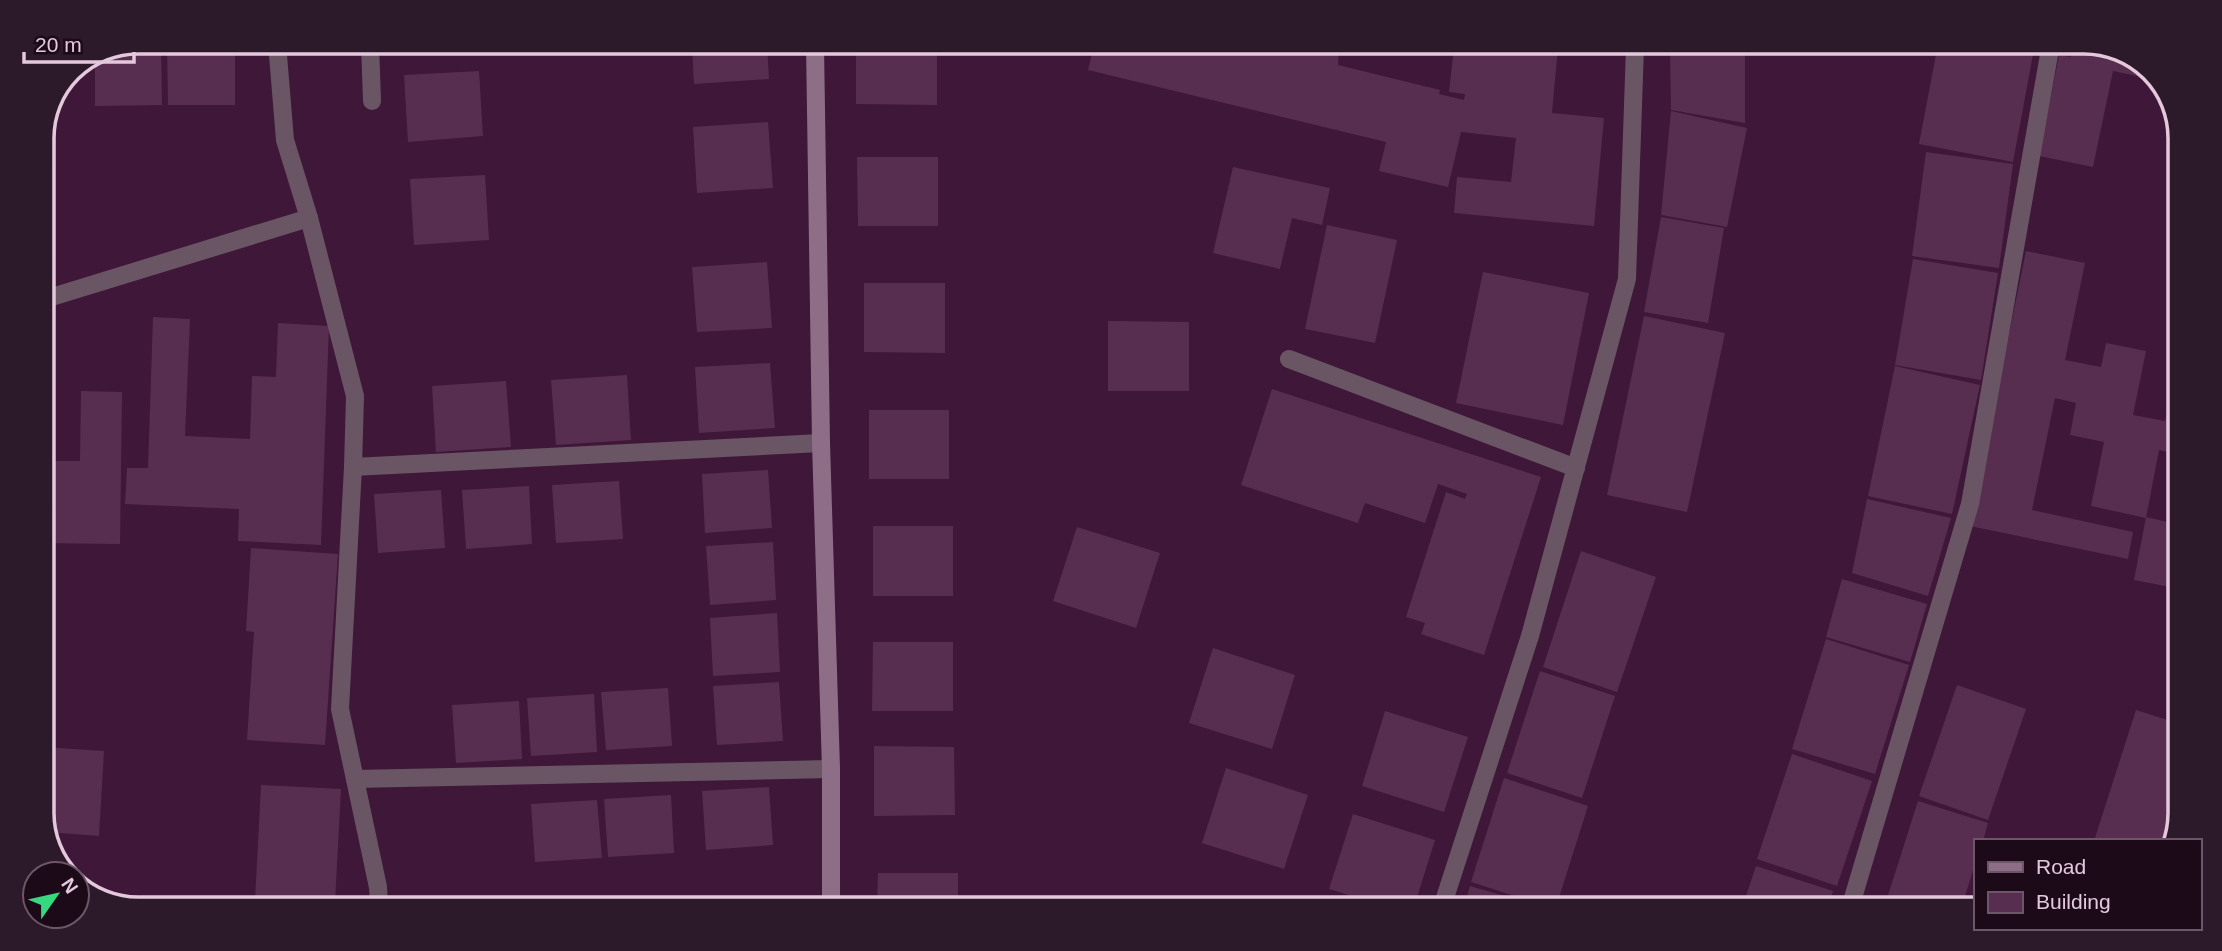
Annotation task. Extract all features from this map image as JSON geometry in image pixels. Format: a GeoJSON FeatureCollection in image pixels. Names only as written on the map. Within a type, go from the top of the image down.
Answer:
{"type":"FeatureCollection","features":[{"type":"Feature","properties":{"kind":"street"},"geometry":{"type":"LineString","coordinates":[[278,54],[285,139],[309,218],[355,396],[340,709],[379,897]]}},
{"type":"Feature","properties":{"kind":"street"},"geometry":{"type":"LineString","coordinates":[[370,54],[372,101]]}},
{"type":"Feature","properties":{"kind":"street"},"geometry":{"type":"LineString","coordinates":[[815,54],[821,443],[831,769],[831,897]]}},
{"type":"Feature","properties":{"kind":"street"},"geometry":{"type":"LineString","coordinates":[[1445,897],[1530,636],[1627,279],[1635,54]]}},
{"type":"Feature","properties":{"kind":"street"},"geometry":{"type":"LineString","coordinates":[[1853,897],[1970,504],[2049,54]]}},
{"type":"Feature","properties":{"kind":"street"},"geometry":{"type":"LineString","coordinates":[[54,296],[309,218]]}},
{"type":"Feature","properties":{"kind":"street"},"geometry":{"type":"LineString","coordinates":[[1289,359],[1576,468]]}},
{"type":"Feature","properties":{"kind":"street"},"geometry":{"type":"LineString","coordinates":[[353,467],[821,443]]}},
{"type":"Feature","properties":{"kind":"street"},"geometry":{"type":"LineString","coordinates":[[355,779],[831,769]]}},
{"type":"Feature","properties":{"kind":"building"},"geometry":{"type":"Polygon","coordinates":[[[161,54],[162,105],[95,106],[95,67],[128,55],[161,54]]]}},
{"type":"Feature","properties":{"kind":"building"},"geometry":{"type":"Polygon","coordinates":[[[167,54],[235,54],[235,105],[168,105],[167,54]]]}},
{"type":"Feature","properties":{"kind":"building"},"geometry":{"type":"Polygon","coordinates":[[[692,54],[768,54],[769,79],[694,84],[692,54]]]}},
{"type":"Feature","properties":{"kind":"building"},"geometry":{"type":"Polygon","coordinates":[[[856,54],[937,54],[937,105],[856,104],[856,54]]]}},
{"type":"Feature","properties":{"kind":"building"},"geometry":{"type":"Polygon","coordinates":[[[1092,54],[1339,54],[1338,65],[1440,90],[1439,94],[1464,100],[1465,94],[1449,92],[1453,54],[1557,54],[1552,113],[1604,118],[1594,226],[1454,213],[1457,177],[1511,182],[1516,138],[1461,132],[1448,187],[1379,171],[1386,142],[1088,70],[1092,54]]]}},
{"type":"Feature","properties":{"kind":"building"},"geometry":{"type":"Polygon","coordinates":[[[1670,54],[1745,54],[1745,123],[1671,110],[1670,54]]]}},
{"type":"Feature","properties":{"kind":"building"},"geometry":{"type":"Polygon","coordinates":[[[1936,54],[2033,54],[2013,162],[1919,144],[1936,54]]]}},
{"type":"Feature","properties":{"kind":"building"},"geometry":{"type":"Polygon","coordinates":[[[2072,54],[2100,56],[2126,66],[2140,77],[2113,71],[2093,167],[2039,156],[2059,55],[2071,57],[2072,54]]]}},
{"type":"Feature","properties":{"kind":"building"},"geometry":{"type":"Polygon","coordinates":[[[479,71],[483,136],[408,142],[404,75],[479,71]]]}},
{"type":"Feature","properties":{"kind":"building"},"geometry":{"type":"Polygon","coordinates":[[[1671,111],[1747,128],[1727,227],[1661,215],[1671,111]]]}},
{"type":"Feature","properties":{"kind":"building"},"geometry":{"type":"Polygon","coordinates":[[[56,120],[55,172],[54,133],[56,120]]]}},
{"type":"Feature","properties":{"kind":"building"},"geometry":{"type":"Polygon","coordinates":[[[768,122],[773,188],[697,193],[693,127],[768,122]]]}},
{"type":"Feature","properties":{"kind":"building"},"geometry":{"type":"Polygon","coordinates":[[[1926,152],[2013,164],[1999,268],[1912,256],[1926,152]]]}},
{"type":"Feature","properties":{"kind":"building"},"geometry":{"type":"Polygon","coordinates":[[[857,157],[938,157],[938,226],[858,226],[857,157]]]}},
{"type":"Feature","properties":{"kind":"building"},"geometry":{"type":"Polygon","coordinates":[[[1233,167],[1330,188],[1322,225],[1292,218],[1280,269],[1213,253],[1233,167]]]}},
{"type":"Feature","properties":{"kind":"building"},"geometry":{"type":"Polygon","coordinates":[[[485,175],[489,240],[414,245],[410,179],[485,175]]]}},
{"type":"Feature","properties":{"kind":"building"},"geometry":{"type":"Polygon","coordinates":[[[1661,217],[1724,228],[1708,323],[1644,312],[1661,217]]]}},
{"type":"Feature","properties":{"kind":"building"},"geometry":{"type":"Polygon","coordinates":[[[1327,225],[1397,240],[1375,343],[1305,329],[1327,225]]]}},
{"type":"Feature","properties":{"kind":"building"},"geometry":{"type":"Polygon","coordinates":[[[2026,251],[2085,263],[2065,360],[2101,367],[2106,343],[2146,351],[2133,415],[2165,421],[2168,408],[2168,452],[2159,450],[2146,518],[2091,506],[2104,442],[2070,435],[2076,403],[2055,398],[2032,510],[2133,532],[2128,559],[1970,526],[2026,251]]]}},
{"type":"Feature","properties":{"kind":"building"},"geometry":{"type":"Polygon","coordinates":[[[1913,259],[1998,273],[1981,380],[1895,365],[1913,259]]]}},
{"type":"Feature","properties":{"kind":"building"},"geometry":{"type":"Polygon","coordinates":[[[767,262],[772,328],[697,332],[692,267],[767,262]]]}},
{"type":"Feature","properties":{"kind":"building"},"geometry":{"type":"Polygon","coordinates":[[[1483,272],[1589,293],[1563,425],[1456,403],[1483,272]]]}},
{"type":"Feature","properties":{"kind":"building"},"geometry":{"type":"Polygon","coordinates":[[[864,283],[945,283],[945,353],[864,352],[864,283]]]}},
{"type":"Feature","properties":{"kind":"building"},"geometry":{"type":"Polygon","coordinates":[[[1644,316],[1725,333],[1687,512],[1607,495],[1644,316]]]}},
{"type":"Feature","properties":{"kind":"building"},"geometry":{"type":"Polygon","coordinates":[[[153,317],[190,319],[185,436],[250,439],[252,376],[276,377],[278,323],[329,326],[321,545],[238,541],[239,509],[125,504],[127,468],[148,468],[153,317]]]}},
{"type":"Feature","properties":{"kind":"building"},"geometry":{"type":"Polygon","coordinates":[[[1108,321],[1189,322],[1189,391],[1108,391],[1108,321]]]}},
{"type":"Feature","properties":{"kind":"building"},"geometry":{"type":"Polygon","coordinates":[[[770,363],[775,428],[699,433],[695,367],[770,363]]]}},
{"type":"Feature","properties":{"kind":"building"},"geometry":{"type":"Polygon","coordinates":[[[1895,366],[1980,385],[1952,514],[1868,496],[1895,366]]]}},
{"type":"Feature","properties":{"kind":"building"},"geometry":{"type":"Polygon","coordinates":[[[627,375],[631,440],[556,445],[551,380],[627,375]]]}},
{"type":"Feature","properties":{"kind":"building"},"geometry":{"type":"Polygon","coordinates":[[[506,381],[511,447],[436,452],[432,386],[506,381]]]}},
{"type":"Feature","properties":{"kind":"building"},"geometry":{"type":"Polygon","coordinates":[[[1272,389],[1541,477],[1484,655],[1421,634],[1425,623],[1406,617],[1446,492],[1465,499],[1467,494],[1438,484],[1425,523],[1365,503],[1358,523],[1241,485],[1272,389]]]}},
{"type":"Feature","properties":{"kind":"building"},"geometry":{"type":"Polygon","coordinates":[[[81,391],[122,392],[120,544],[54,543],[54,461],[80,461],[81,391]]]}},
{"type":"Feature","properties":{"kind":"building"},"geometry":{"type":"Polygon","coordinates":[[[869,410],[949,410],[949,479],[869,479],[869,410]]]}},
{"type":"Feature","properties":{"kind":"building"},"geometry":{"type":"Polygon","coordinates":[[[768,470],[772,528],[705,533],[702,474],[768,470]]]}},
{"type":"Feature","properties":{"kind":"building"},"geometry":{"type":"Polygon","coordinates":[[[619,481],[623,539],[556,543],[552,485],[619,481]]]}},
{"type":"Feature","properties":{"kind":"building"},"geometry":{"type":"Polygon","coordinates":[[[529,486],[532,544],[466,549],[462,490],[529,486]]]}},
{"type":"Feature","properties":{"kind":"building"},"geometry":{"type":"Polygon","coordinates":[[[441,490],[445,548],[378,553],[374,494],[441,490]]]}},
{"type":"Feature","properties":{"kind":"building"},"geometry":{"type":"Polygon","coordinates":[[[1867,499],[1951,518],[1928,596],[1852,573],[1867,499]]]}},
{"type":"Feature","properties":{"kind":"building"},"geometry":{"type":"Polygon","coordinates":[[[2146,517],[2168,522],[2168,587],[2134,580],[2146,517]]]}},
{"type":"Feature","properties":{"kind":"building"},"geometry":{"type":"Polygon","coordinates":[[[873,526],[953,526],[953,596],[873,596],[873,526]]]}},
{"type":"Feature","properties":{"kind":"building"},"geometry":{"type":"Polygon","coordinates":[[[1077,527],[1160,553],[1136,628],[1053,601],[1077,527]]]}},
{"type":"Feature","properties":{"kind":"building"},"geometry":{"type":"Polygon","coordinates":[[[773,542],[776,600],[710,605],[706,546],[773,542]]]}},
{"type":"Feature","properties":{"kind":"building"},"geometry":{"type":"Polygon","coordinates":[[[251,548],[338,554],[325,745],[247,740],[254,632],[246,631],[251,548]]]}},
{"type":"Feature","properties":{"kind":"building"},"geometry":{"type":"Polygon","coordinates":[[[1581,551],[1656,577],[1617,692],[1543,667],[1581,551]]]}},
{"type":"Feature","properties":{"kind":"building"},"geometry":{"type":"Polygon","coordinates":[[[1842,579],[1927,604],[1910,662],[1826,637],[1842,579]]]}},
{"type":"Feature","properties":{"kind":"building"},"geometry":{"type":"Polygon","coordinates":[[[777,613],[780,672],[713,676],[710,618],[777,613]]]}},
{"type":"Feature","properties":{"kind":"building"},"geometry":{"type":"Polygon","coordinates":[[[1826,639],[1909,665],[1875,774],[1792,749],[1826,639]]]}},
{"type":"Feature","properties":{"kind":"building"},"geometry":{"type":"Polygon","coordinates":[[[873,642],[953,642],[953,711],[872,711],[873,642]]]}},
{"type":"Feature","properties":{"kind":"building"},"geometry":{"type":"Polygon","coordinates":[[[1213,648],[1295,675],[1272,749],[1189,723],[1213,648]]]}},
{"type":"Feature","properties":{"kind":"building"},"geometry":{"type":"Polygon","coordinates":[[[1540,671],[1615,696],[1582,798],[1507,773],[1540,671]]]}},
{"type":"Feature","properties":{"kind":"building"},"geometry":{"type":"Polygon","coordinates":[[[779,682],[783,741],[717,745],[713,686],[779,682]]]}},
{"type":"Feature","properties":{"kind":"building"},"geometry":{"type":"Polygon","coordinates":[[[1957,685],[2026,709],[1988,820],[1919,796],[1957,685]]]}},
{"type":"Feature","properties":{"kind":"building"},"geometry":{"type":"Polygon","coordinates":[[[668,688],[672,746],[606,750],[601,692],[668,688]]]}},
{"type":"Feature","properties":{"kind":"building"},"geometry":{"type":"Polygon","coordinates":[[[594,694],[597,752],[531,756],[527,698],[594,694]]]}},
{"type":"Feature","properties":{"kind":"building"},"geometry":{"type":"Polygon","coordinates":[[[519,701],[522,759],[456,763],[452,705],[519,701]]]}},
{"type":"Feature","properties":{"kind":"building"},"geometry":{"type":"Polygon","coordinates":[[[2136,710],[2168,720],[2168,812],[2163,839],[2095,839],[2136,710]]]}},
{"type":"Feature","properties":{"kind":"building"},"geometry":{"type":"Polygon","coordinates":[[[1385,711],[1468,737],[1444,812],[1362,786],[1385,711]]]}},
{"type":"Feature","properties":{"kind":"building"},"geometry":{"type":"Polygon","coordinates":[[[874,746],[954,747],[955,815],[874,816],[874,746]]]}},
{"type":"Feature","properties":{"kind":"building"},"geometry":{"type":"Polygon","coordinates":[[[54,748],[104,751],[99,836],[57,833],[54,818],[54,748]]]}},
{"type":"Feature","properties":{"kind":"building"},"geometry":{"type":"Polygon","coordinates":[[[1792,754],[1872,781],[1837,886],[1757,859],[1792,754]]]}},
{"type":"Feature","properties":{"kind":"building"},"geometry":{"type":"Polygon","coordinates":[[[1226,768],[1308,795],[1284,869],[1202,843],[1226,768]]]}},
{"type":"Feature","properties":{"kind":"building"},"geometry":{"type":"Polygon","coordinates":[[[1504,778],[1588,806],[1559,897],[1518,897],[1471,882],[1504,778]]]}},
{"type":"Feature","properties":{"kind":"building"},"geometry":{"type":"Polygon","coordinates":[[[261,785],[341,789],[335,897],[255,897],[261,785]]]}},
{"type":"Feature","properties":{"kind":"building"},"geometry":{"type":"Polygon","coordinates":[[[769,787],[773,845],[706,850],[702,791],[769,787]]]}},
{"type":"Feature","properties":{"kind":"building"},"geometry":{"type":"Polygon","coordinates":[[[671,795],[674,853],[608,857],[604,799],[671,795]]]}},
{"type":"Feature","properties":{"kind":"building"},"geometry":{"type":"Polygon","coordinates":[[[597,800],[602,858],[535,862],[531,804],[597,800]]]}},
{"type":"Feature","properties":{"kind":"building"},"geometry":{"type":"Polygon","coordinates":[[[1918,801],[1988,823],[1984,839],[1974,839],[1974,867],[1965,897],[1887,897],[1918,801]]]}},
{"type":"Feature","properties":{"kind":"building"},"geometry":{"type":"Polygon","coordinates":[[[1353,814],[1435,840],[1417,897],[1355,897],[1329,889],[1353,814]]]}},
{"type":"Feature","properties":{"kind":"building"},"geometry":{"type":"Polygon","coordinates":[[[1756,866],[1833,891],[1831,897],[1746,897],[1756,866]]]}},
{"type":"Feature","properties":{"kind":"building"},"geometry":{"type":"Polygon","coordinates":[[[878,873],[958,873],[958,897],[877,897],[878,873]]]}},
{"type":"Feature","properties":{"kind":"building"},"geometry":{"type":"Polygon","coordinates":[[[1470,886],[1508,897],[1467,897],[1470,886]]]}}]}
